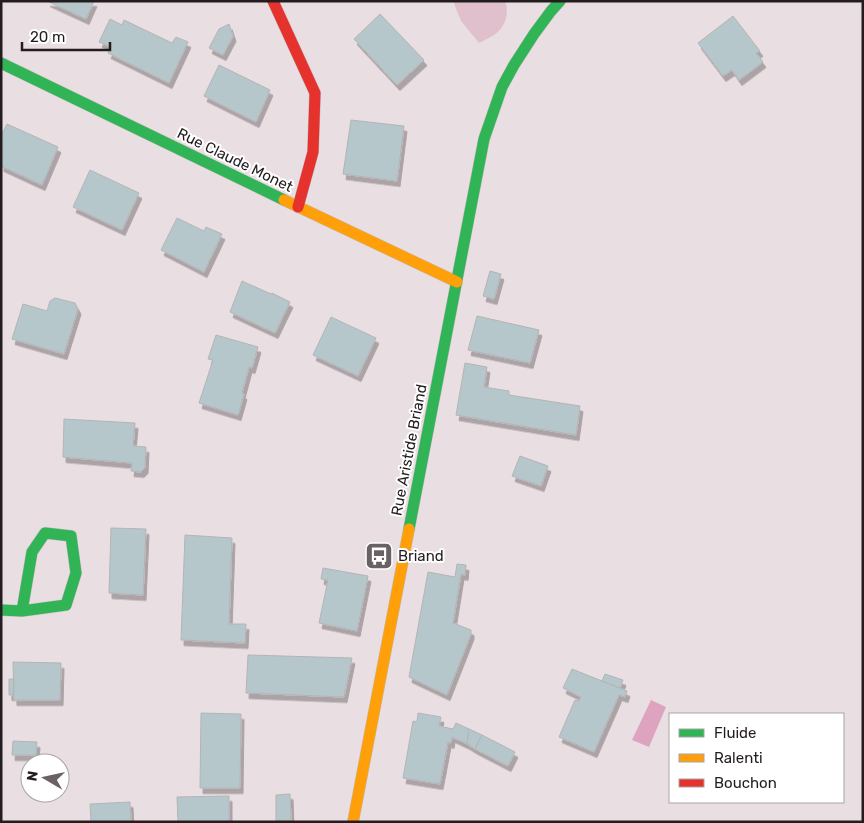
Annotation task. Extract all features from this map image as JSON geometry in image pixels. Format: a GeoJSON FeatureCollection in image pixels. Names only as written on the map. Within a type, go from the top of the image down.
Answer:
{"type":"FeatureCollection","features":[{"type":"Feature","properties":{"kind":"street"},"geometry":{"type":"LineString","coordinates":[[273,1],[315,93],[313,152],[298,207]]}},
{"type":"Feature","properties":{"kind":"street","name":"Rue Aristide Briand"},"geometry":{"type":"LineString","coordinates":[[353,822],[484,139],[502,87],[514,65],[553,6],[560,1]]}},
{"type":"Feature","properties":{"kind":"street","name":"Rue Claude Monet"},"geometry":{"type":"LineString","coordinates":[[1,63],[457,282]]}},
{"type":"Feature","properties":{"kind":"street"},"geometry":{"type":"LineString","coordinates":[[1,610],[22,611],[66,605],[76,573],[71,536],[46,533],[32,552],[22,611]]}},
{"type":"Feature","properties":{"kind":"shaded area"},"geometry":{"type":"Polygon","coordinates":[[[453,1],[505,1],[507,10],[506,20],[498,32],[479,43],[461,21],[453,1]]]}},
{"type":"Feature","properties":{"kind":"shaded area"},"geometry":{"type":"Polygon","coordinates":[[[651,700],[666,707],[649,747],[632,740],[651,700]]]}},
{"type":"Feature","properties":{"kind":"building"},"geometry":{"type":"Polygon","coordinates":[[[47,1],[94,1],[86,19],[47,1]]]}},
{"type":"Feature","properties":{"kind":"building"},"geometry":{"type":"Polygon","coordinates":[[[380,14],[424,60],[397,85],[354,39],[380,14]]]}},
{"type":"Feature","properties":{"kind":"building"},"geometry":{"type":"Polygon","coordinates":[[[733,16],[760,51],[756,53],[763,62],[739,80],[732,70],[723,76],[698,43],[733,16]]]}},
{"type":"Feature","properties":{"kind":"building"},"geometry":{"type":"Polygon","coordinates":[[[110,19],[122,25],[124,20],[172,43],[176,37],[188,42],[169,83],[108,53],[111,47],[99,42],[110,19]]]}},
{"type":"Feature","properties":{"kind":"building"},"geometry":{"type":"Polygon","coordinates":[[[229,24],[233,36],[223,55],[209,48],[219,29],[229,24]]]}},
{"type":"Feature","properties":{"kind":"building"},"geometry":{"type":"Polygon","coordinates":[[[219,65],[270,90],[256,122],[204,96],[219,65]]]}},
{"type":"Feature","properties":{"kind":"building"},"geometry":{"type":"Polygon","coordinates":[[[351,120],[404,126],[397,181],[343,174],[351,120]]]}},
{"type":"Feature","properties":{"kind":"building"},"geometry":{"type":"Polygon","coordinates":[[[7,124],[58,147],[42,185],[1,166],[1,136],[7,124]]]}},
{"type":"Feature","properties":{"kind":"building"},"geometry":{"type":"Polygon","coordinates":[[[90,170],[139,193],[122,230],[73,207],[90,170]]]}},
{"type":"Feature","properties":{"kind":"building"},"geometry":{"type":"Polygon","coordinates":[[[177,218],[204,231],[206,227],[222,234],[204,272],[161,250],[177,218]]]}},
{"type":"Feature","properties":{"kind":"building"},"geometry":{"type":"Polygon","coordinates":[[[490,271],[501,274],[494,299],[483,296],[490,271]]]}},
{"type":"Feature","properties":{"kind":"building"},"geometry":{"type":"Polygon","coordinates":[[[242,281],[290,302],[275,333],[230,312],[242,281]]]}},
{"type":"Feature","properties":{"kind":"building"},"geometry":{"type":"Polygon","coordinates":[[[55,298],[75,303],[78,309],[64,354],[12,339],[23,304],[47,311],[50,301],[55,298]]]}},
{"type":"Feature","properties":{"kind":"building"},"geometry":{"type":"Polygon","coordinates":[[[477,316],[539,330],[530,363],[468,350],[477,316]]]}},
{"type":"Feature","properties":{"kind":"building"},"geometry":{"type":"Polygon","coordinates":[[[331,317],[376,338],[358,376],[313,355],[331,317]]]}},
{"type":"Feature","properties":{"kind":"building"},"geometry":{"type":"Polygon","coordinates":[[[216,335],[258,347],[252,368],[249,367],[238,415],[199,403],[213,360],[208,359],[216,335]]]}},
{"type":"Feature","properties":{"kind":"building"},"geometry":{"type":"Polygon","coordinates":[[[465,363],[487,367],[484,387],[509,391],[509,395],[580,406],[576,435],[456,415],[465,363]]]}},
{"type":"Feature","properties":{"kind":"building"},"geometry":{"type":"Polygon","coordinates":[[[64,419],[135,423],[133,446],[146,447],[145,468],[141,472],[131,471],[132,463],[63,457],[64,419]]]}},
{"type":"Feature","properties":{"kind":"building"},"geometry":{"type":"Polygon","coordinates":[[[520,456],[548,466],[541,486],[512,476],[520,456]]]}},
{"type":"Feature","properties":{"kind":"building"},"geometry":{"type":"Polygon","coordinates":[[[111,528],[146,529],[143,595],[109,593],[111,528]]]}},
{"type":"Feature","properties":{"kind":"building"},"geometry":{"type":"Polygon","coordinates":[[[185,535],[232,538],[229,624],[246,624],[245,643],[181,640],[185,535]]]}},
{"type":"Feature","properties":{"kind":"building"},"geometry":{"type":"Polygon","coordinates":[[[380,547],[386,548],[383,562],[377,561],[380,547]]]}},
{"type":"Feature","properties":{"kind":"building"},"geometry":{"type":"Polygon","coordinates":[[[457,564],[466,565],[465,575],[461,574],[453,623],[471,630],[471,634],[447,695],[409,677],[428,572],[455,577],[457,564]]]}},
{"type":"Feature","properties":{"kind":"building"},"geometry":{"type":"Polygon","coordinates":[[[323,568],[368,576],[357,631],[319,623],[328,580],[321,579],[323,568]]]}},
{"type":"Feature","properties":{"kind":"building"},"geometry":{"type":"Polygon","coordinates":[[[248,655],[352,658],[344,697],[246,693],[248,655]]]}},
{"type":"Feature","properties":{"kind":"building"},"geometry":{"type":"Polygon","coordinates":[[[13,662],[61,663],[60,700],[14,700],[13,662]]]}},
{"type":"Feature","properties":{"kind":"building"},"geometry":{"type":"Polygon","coordinates":[[[572,669],[627,691],[625,697],[619,695],[594,752],[559,737],[575,700],[579,701],[581,697],[563,688],[572,669]]]}},
{"type":"Feature","properties":{"kind":"building"},"geometry":{"type":"Polygon","coordinates":[[[605,674],[623,680],[620,688],[602,681],[605,674]]]}},
{"type":"Feature","properties":{"kind":"building"},"geometry":{"type":"Polygon","coordinates":[[[9,679],[14,679],[13,695],[9,695],[9,679]]]}},
{"type":"Feature","properties":{"kind":"building"},"geometry":{"type":"Polygon","coordinates":[[[201,713],[241,714],[240,788],[200,788],[201,713]]]}},
{"type":"Feature","properties":{"kind":"building"},"geometry":{"type":"Polygon","coordinates":[[[418,713],[441,717],[439,726],[453,729],[456,723],[469,729],[467,744],[452,737],[451,743],[448,742],[440,784],[403,778],[413,721],[417,722],[418,713]]]}},
{"type":"Feature","properties":{"kind":"building"},"geometry":{"type":"Polygon","coordinates":[[[469,729],[482,735],[475,749],[467,744],[469,729]]]}},
{"type":"Feature","properties":{"kind":"building"},"geometry":{"type":"Polygon","coordinates":[[[482,735],[515,752],[508,766],[475,749],[482,735]]]}},
{"type":"Feature","properties":{"kind":"building"},"geometry":{"type":"Polygon","coordinates":[[[13,741],[37,742],[36,753],[12,755],[13,741]]]}},
{"type":"Feature","properties":{"kind":"building"},"geometry":{"type":"Polygon","coordinates":[[[290,794],[291,821],[276,821],[276,795],[290,794]]]}},
{"type":"Feature","properties":{"kind":"building"},"geometry":{"type":"Polygon","coordinates":[[[229,796],[229,822],[178,822],[177,797],[229,796]]]}},
{"type":"Feature","properties":{"kind":"building"},"geometry":{"type":"Polygon","coordinates":[[[130,802],[131,822],[91,822],[90,804],[130,802]]]}},
{"type":"Feature","properties":{"kind":"traffic: fast"},"geometry":{"type":"LineString","coordinates":[[409,529],[484,139],[502,87],[514,65],[534,34],[560,1]]}},
{"type":"Feature","properties":{"kind":"traffic: fast"},"geometry":{"type":"LineString","coordinates":[[1,63],[284,200]]}},
{"type":"Feature","properties":{"kind":"traffic: fast"},"geometry":{"type":"LineString","coordinates":[[1,610],[22,611],[66,605],[76,573],[71,536],[45,533],[32,552],[22,611]]}},
{"type":"Feature","properties":{"kind":"traffic: slow"},"geometry":{"type":"LineString","coordinates":[[284,200],[457,282]]}},
{"type":"Feature","properties":{"kind":"traffic: slow"},"geometry":{"type":"LineString","coordinates":[[353,822],[409,529]]}},
{"type":"Feature","properties":{"kind":"traffic: jam"},"geometry":{"type":"LineString","coordinates":[[273,1],[315,93],[313,152],[298,207]]}},
{"type":"Feature","properties":{"kind":"place","name":"Briand"},"geometry":{"type":"Point","coordinates":[379,556]}}]}
